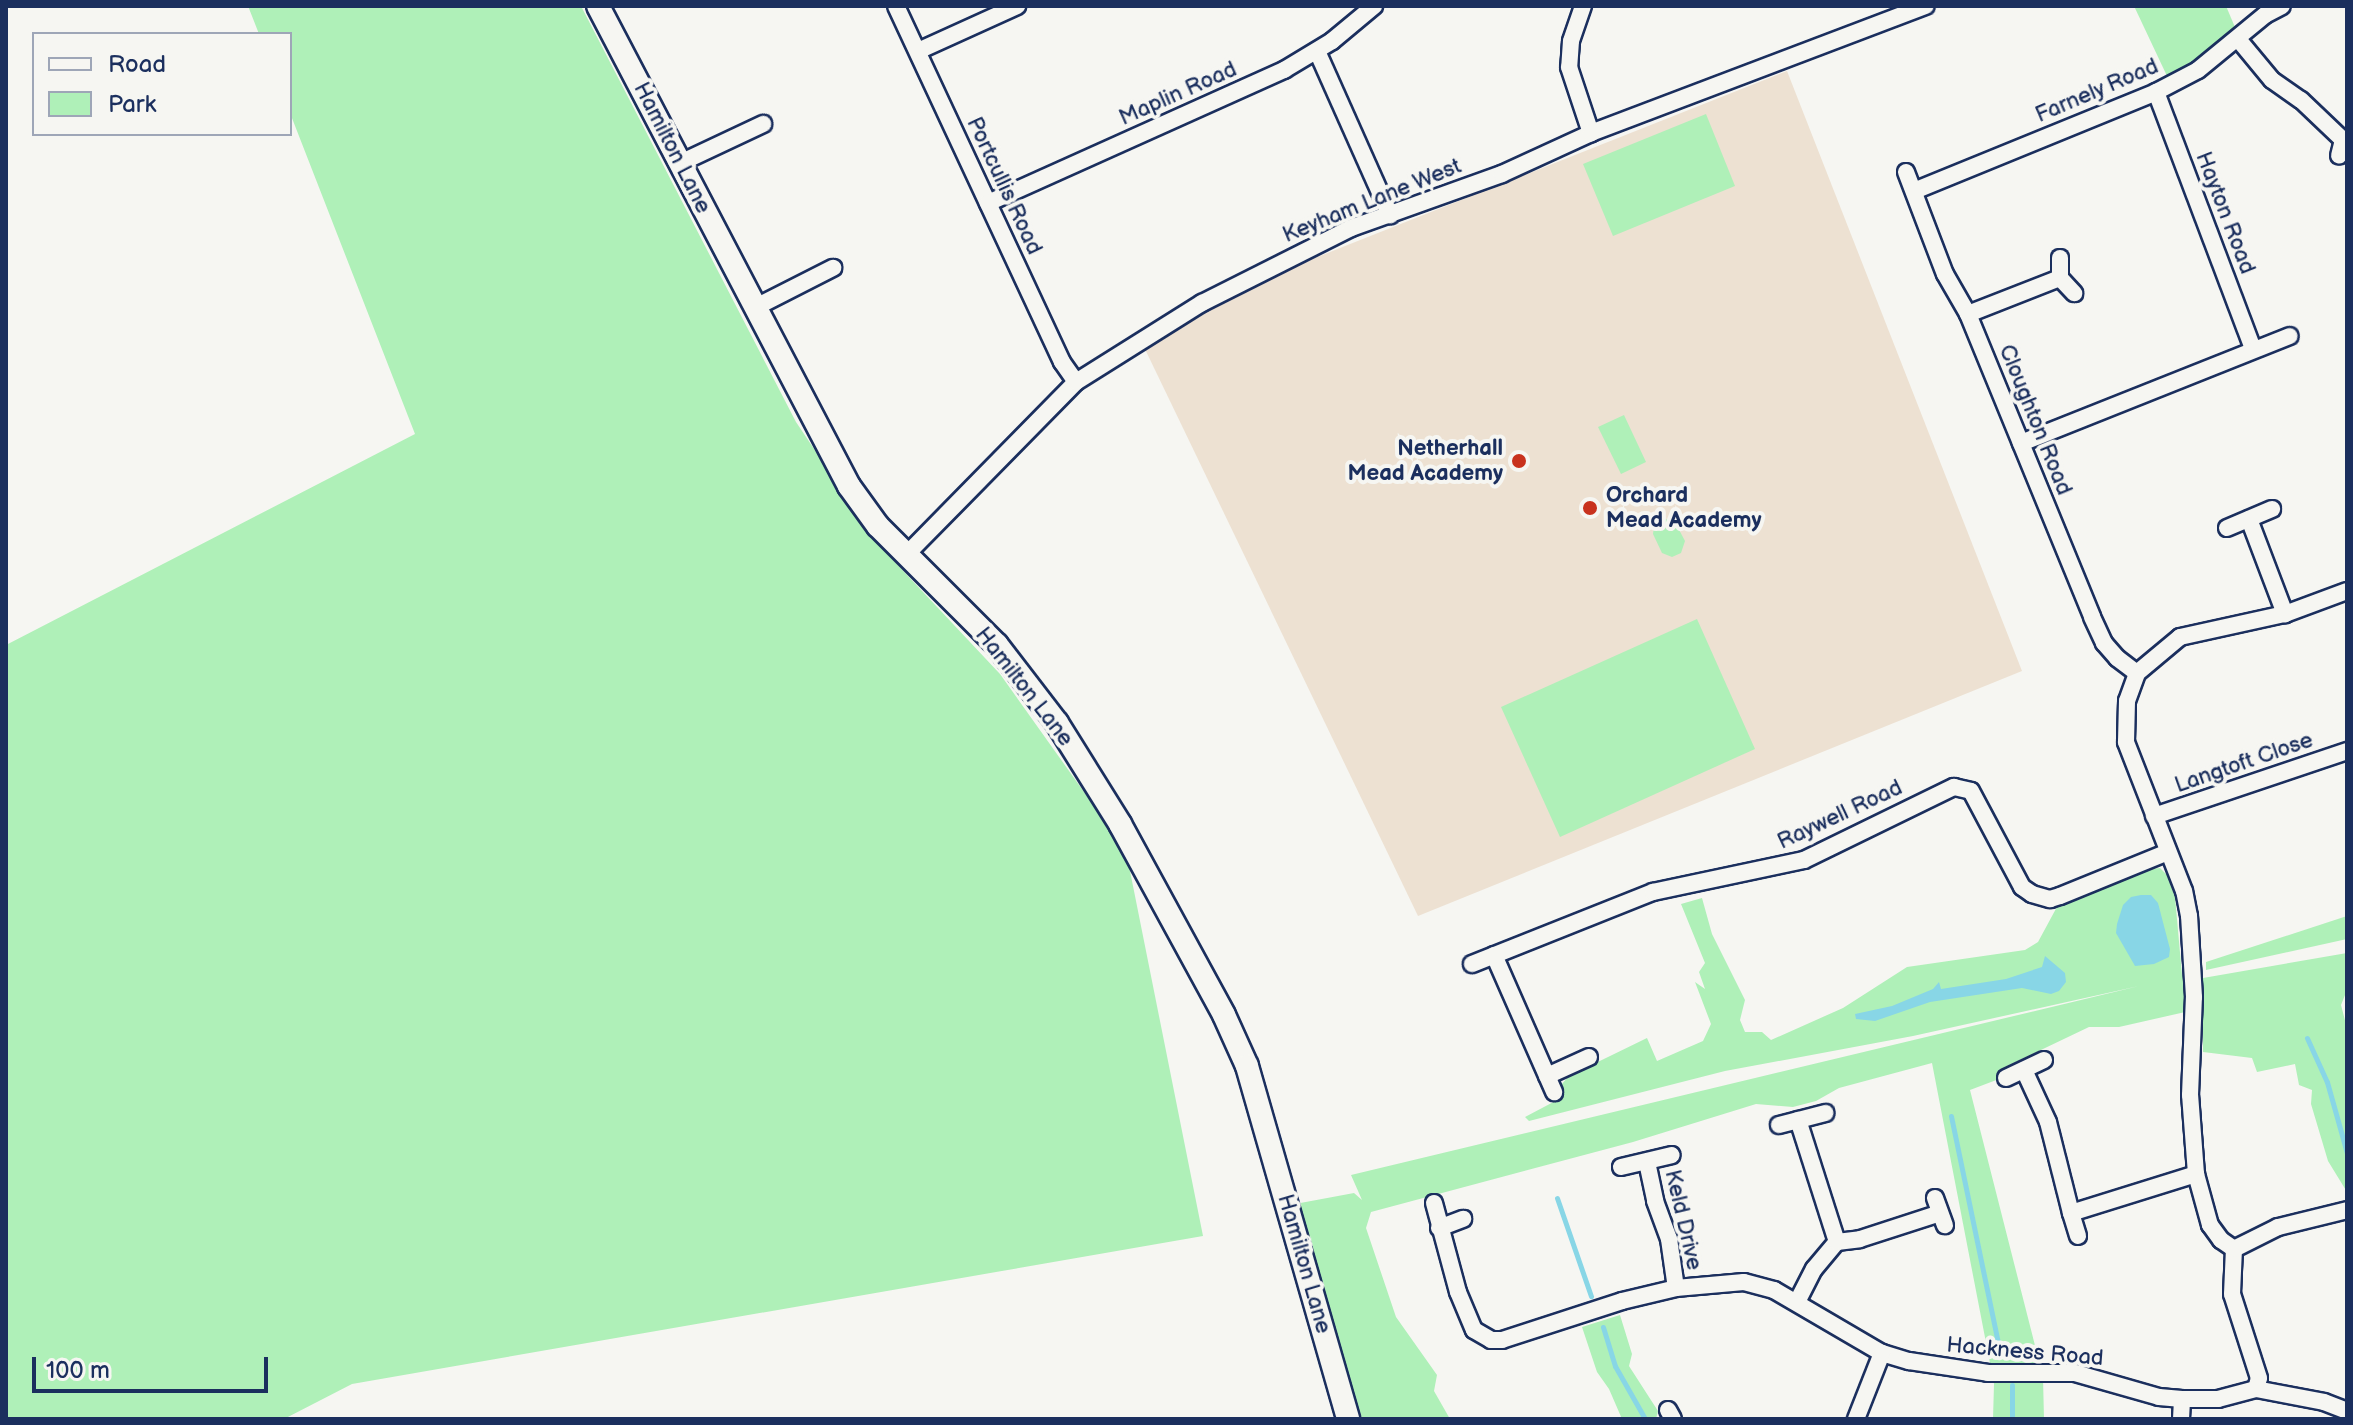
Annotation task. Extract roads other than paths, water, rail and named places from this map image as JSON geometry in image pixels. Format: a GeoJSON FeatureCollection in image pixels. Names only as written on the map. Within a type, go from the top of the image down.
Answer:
{"type":"FeatureCollection","features":[{"type":"Feature","properties":{"kind":"street","name":"Hamilton Lane"},"geometry":{"type":"LineString","coordinates":[[598,6],[849,486],[878,526],[997,645],[1057,723],[1120,824],[1224,1015],[1247,1066],[1348,1419]]}},
{"type":"Feature","properties":{"kind":"street","name":"Portcullis Road"},"geometry":{"type":"LineString","coordinates":[[896,6],[1062,362],[1076,382]]}},
{"type":"Feature","properties":{"kind":"street"},"geometry":{"type":"LineString","coordinates":[[918,51],[1017,6]]}},
{"type":"Feature","properties":{"kind":"street","name":"Maplin Road"},"geometry":{"type":"LineString","coordinates":[[988,203],[1252,85],[1317,51],[1374,6]]}},
{"type":"Feature","properties":{"kind":"street"},"geometry":{"type":"LineString","coordinates":[[1583,6],[1571,41],[1569,67],[1591,133]]}},
{"type":"Feature","properties":{"kind":"street","name":"Keyham Lane West"},"geometry":{"type":"LineString","coordinates":[[906,555],[1076,382],[1179,315],[1289,257],[1390,215],[1502,174],[1591,133],[1926,6]]}},
{"type":"Feature","properties":{"kind":"street","name":"Farnely Road"},"geometry":{"type":"LineString","coordinates":[[1914,191],[2156,92],[2198,70],[2265,15],[2282,6]]}},
{"type":"Feature","properties":{"kind":"street"},"geometry":{"type":"LineString","coordinates":[[2238,39],[2272,80],[2301,100],[2343,145]]}},
{"type":"Feature","properties":{"kind":"street"},"geometry":{"type":"LineString","coordinates":[[1317,51],[1390,215]]}},
{"type":"Feature","properties":{"kind":"street","name":"Hayton Road"},"geometry":{"type":"LineString","coordinates":[[2156,92],[2253,349]]}},
{"type":"Feature","properties":{"kind":"street"},"geometry":{"type":"LineString","coordinates":[[680,163],[763,124]]}},
{"type":"Feature","properties":{"kind":"street","name":"Cloughton Road"},"geometry":{"type":"LineString","coordinates":[[1906,172],[1945,274],[1968,314],[2104,643],[2137,673]]}},
{"type":"Feature","properties":{"kind":"street"},"geometry":{"type":"LineString","coordinates":[[2060,258],[2060,278],[2074,293]]}},
{"type":"Feature","properties":{"kind":"street"},"geometry":{"type":"LineString","coordinates":[[754,308],[833,268]]}},
{"type":"Feature","properties":{"kind":"street"},"geometry":{"type":"LineString","coordinates":[[1968,314],[2060,278]]}},
{"type":"Feature","properties":{"kind":"street"},"geometry":{"type":"LineString","coordinates":[[2021,443],[2290,336]]}},
{"type":"Feature","properties":{"kind":"street"},"geometry":{"type":"LineString","coordinates":[[2227,528],[2272,509]]}},
{"type":"Feature","properties":{"kind":"street"},"geometry":{"type":"LineString","coordinates":[[2249,519],[2285,614]]}},
{"type":"Feature","properties":{"kind":"street"},"geometry":{"type":"LineString","coordinates":[[2234,1249],[2221,1240],[2210,1225],[2196,1174],[2190,1095],[2194,1010],[2189,916],[2184,891],[2126,742],[2127,701],[2137,673],[2180,637],[2285,614],[2347,591]]}},
{"type":"Feature","properties":{"kind":"street","name":"Langtoft Close"},"geometry":{"type":"LineString","coordinates":[[2154,816],[2347,751]]}},
{"type":"Feature","properties":{"kind":"street","name":"Raywell Road"},"geometry":{"type":"LineString","coordinates":[[1472,964],[1653,892],[1804,860],[1954,787],[1971,791],[2022,887],[2032,894],[2050,899],[2060,896],[2168,852]]}},
{"type":"Feature","properties":{"kind":"street"},"geometry":{"type":"LineString","coordinates":[[1494,955],[1554,1092]]}},
{"type":"Feature","properties":{"kind":"street"},"geometry":{"type":"LineString","coordinates":[[1547,1076],[1589,1057]]}},
{"type":"Feature","properties":{"kind":"street"},"geometry":{"type":"LineString","coordinates":[[2006,1078],[2044,1060]]}},
{"type":"Feature","properties":{"kind":"street"},"geometry":{"type":"LineString","coordinates":[[2024,1070],[2048,1122],[2078,1236]]}},
{"type":"Feature","properties":{"kind":"street"},"geometry":{"type":"LineString","coordinates":[[1779,1125],[1825,1113]]}},
{"type":"Feature","properties":{"kind":"street"},"geometry":{"type":"LineString","coordinates":[[1798,1120],[1837,1242]]}},
{"type":"Feature","properties":{"kind":"street","name":"Keld Drive"},"geometry":{"type":"LineString","coordinates":[[1621,1167],[1672,1155]]}},
{"type":"Feature","properties":{"kind":"street","name":"Keld Drive"},"geometry":{"type":"LineString","coordinates":[[1647,1162],[1655,1201],[1669,1239],[1676,1288]]}},
{"type":"Feature","properties":{"kind":"street"},"geometry":{"type":"LineString","coordinates":[[2071,1213],[2196,1174]]}},
{"type":"Feature","properties":{"kind":"street","name":"Hackness Road"},"geometry":{"type":"LineString","coordinates":[[1434,1203],[1458,1292],[1474,1330],[1491,1340],[1502,1340],[1622,1301],[1676,1288],[1744,1282],[1774,1290],[1882,1353],[1948,1369],[2075,1373],[2159,1397],[2182,1399],[2218,1399],[2256,1389]]}},
{"type":"Feature","properties":{"kind":"street"},"geometry":{"type":"LineString","coordinates":[[2234,1249],[2278,1227],[2347,1210]]}},
{"type":"Feature","properties":{"kind":"street"},"geometry":{"type":"LineString","coordinates":[[1797,1302],[1814,1269],[1837,1242],[1860,1239],[1940,1212]]}},
{"type":"Feature","properties":{"kind":"street"},"geometry":{"type":"LineString","coordinates":[[1439,1228],[1463,1219]]}},
{"type":"Feature","properties":{"kind":"street"},"geometry":{"type":"LineString","coordinates":[[2234,1249],[2232,1294],[2259,1378],[2256,1389],[2303,1397],[2347,1411]]}},
{"type":"Feature","properties":{"kind":"street"},"geometry":{"type":"LineString","coordinates":[[1856,1419],[1882,1353]]}},
{"type":"Feature","properties":{"kind":"street"},"geometry":{"type":"LineString","coordinates":[[2181,1419],[2182,1399]]}},
{"type":"Feature","properties":{"kind":"water"},"geometry":{"type":"Polygon","coordinates":[[[2151,895],[2158,903],[2170,949],[2169,957],[2154,964],[2135,966],[2116,933],[2123,905],[2131,897],[2151,895]]]}},
{"type":"Feature","properties":{"kind":"water"},"geometry":{"type":"Polygon","coordinates":[[[2045,956],[2065,973],[2066,982],[2059,991],[2051,994],[2022,988],[1930,1002],[1875,1021],[1856,1019],[1855,1014],[1892,1006],[1933,989],[1939,982],[1941,989],[2006,979],[2042,967],[2045,956]]]}},
{"type":"Feature","properties":{"kind":"waterway"},"geometry":{"type":"LineString","coordinates":[[2307,1038],[2327,1082],[2347,1153]]}},
{"type":"Feature","properties":{"kind":"waterway"},"geometry":{"type":"LineString","coordinates":[[1951,1116],[1999,1347]]}},
{"type":"Feature","properties":{"kind":"waterway"},"geometry":{"type":"LineString","coordinates":[[1557,1198],[1591,1296]]}},
{"type":"Feature","properties":{"kind":"waterway"},"geometry":{"type":"LineString","coordinates":[[1603,1327],[1615,1366],[1644,1417]]}},
{"type":"Feature","properties":{"kind":"waterway"},"geometry":{"type":"LineString","coordinates":[[2012,1385],[2012,1419]]}},
{"type":"Feature","properties":{"kind":"place","name":"Netherhall Mead Academy"},"geometry":{"type":"Point","coordinates":[1519,461]}},
{"type":"Feature","properties":{"kind":"place","name":"Orchard Mead Academy"},"geometry":{"type":"Point","coordinates":[1590,508]}}]}
